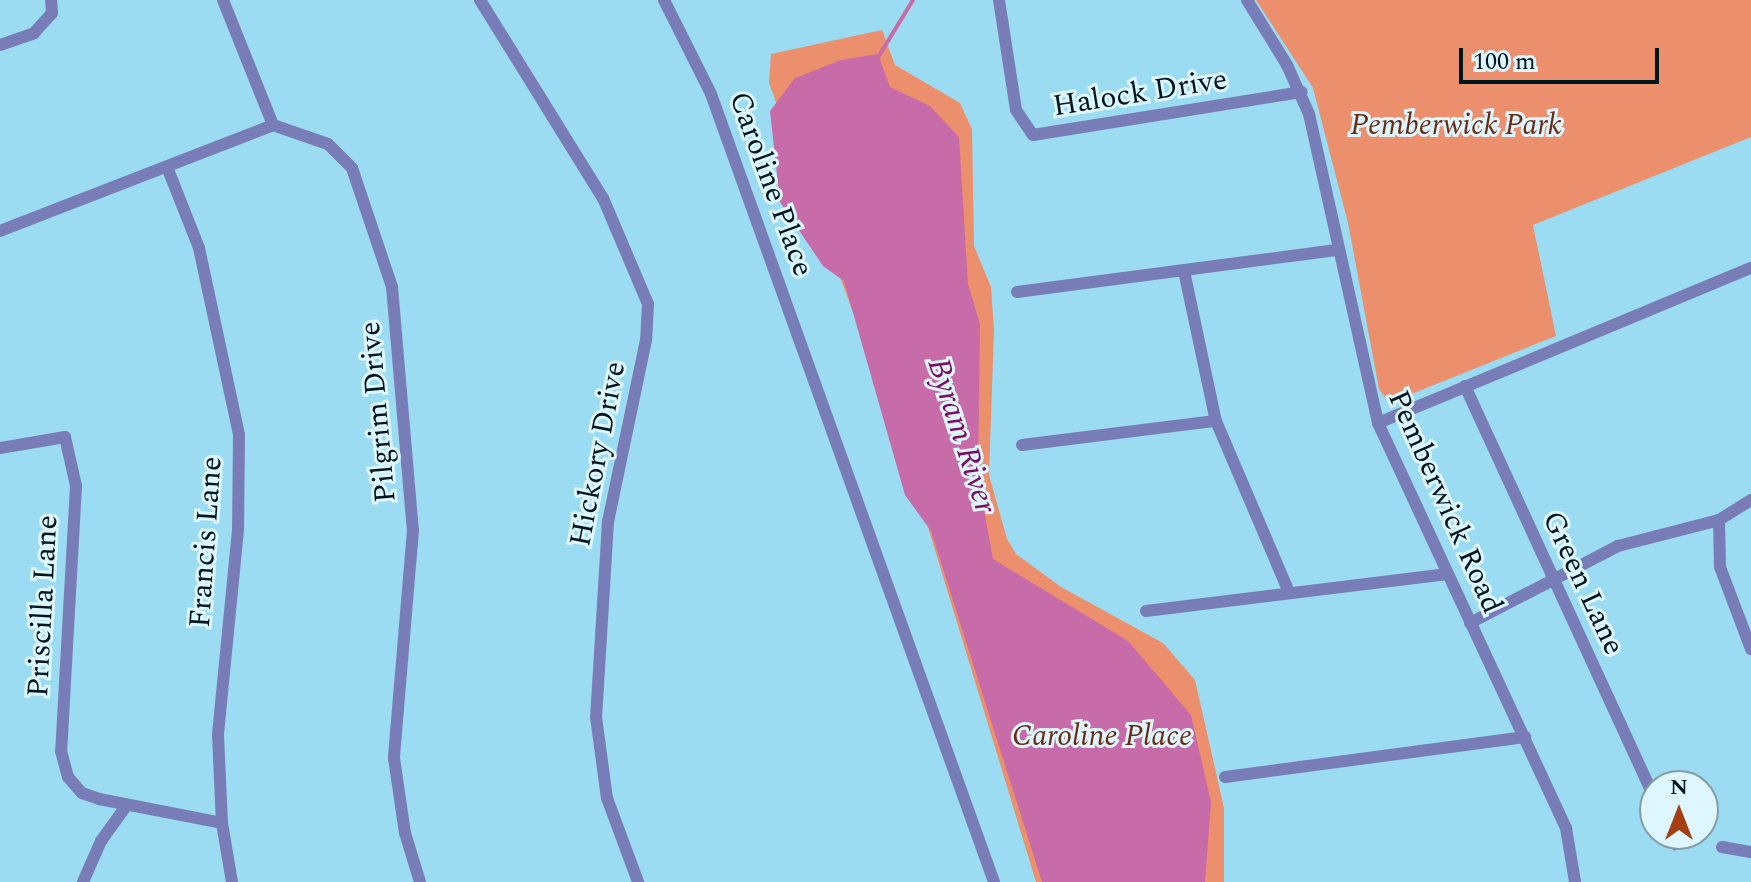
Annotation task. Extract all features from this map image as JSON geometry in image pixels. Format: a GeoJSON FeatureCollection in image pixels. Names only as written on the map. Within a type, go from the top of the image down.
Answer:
{"type":"FeatureCollection","features":[{"type":"Feature","properties":{"kind":"street"},"geometry":{"type":"LineString","coordinates":[[0,45],[34,33],[52,13],[51,0]]}},
{"type":"Feature","properties":{"kind":"street"},"geometry":{"type":"LineString","coordinates":[[0,231],[273,125],[223,0]]}},
{"type":"Feature","properties":{"kind":"street","name":"Hickory Drive"},"geometry":{"type":"LineString","coordinates":[[480,0],[603,198],[648,304],[646,340],[608,522],[596,717],[607,798],[638,882]]}},
{"type":"Feature","properties":{"kind":"street","name":"Halock Drive"},"geometry":{"type":"LineString","coordinates":[[999,0],[1016,110],[1033,135],[1302,92]]}},
{"type":"Feature","properties":{"kind":"street","name":"Pemberwick Road"},"geometry":{"type":"LineString","coordinates":[[1247,0],[1302,92],[1378,423],[1566,828],[1575,882]]}},
{"type":"Feature","properties":{"kind":"street","name":"Caroline Place"},"geometry":{"type":"LineString","coordinates":[[669,2],[711,94],[994,882]]}},
{"type":"Feature","properties":{"kind":"street","name":"Pilgrim Drive"},"geometry":{"type":"LineString","coordinates":[[273,125],[328,144],[352,168],[392,287],[413,530],[394,758],[405,833],[420,882]]}},
{"type":"Feature","properties":{"kind":"street","name":"Francis Lane"},"geometry":{"type":"LineString","coordinates":[[167,167],[199,248],[239,435],[238,530],[220,691],[222,823],[232,882]]}},
{"type":"Feature","properties":{"kind":"street"},"geometry":{"type":"LineString","coordinates":[[1017,292],[1338,250]]}},
{"type":"Feature","properties":{"kind":"street"},"geometry":{"type":"LineString","coordinates":[[1378,423],[1751,268]]}},
{"type":"Feature","properties":{"kind":"street"},"geometry":{"type":"LineString","coordinates":[[1184,271],[1216,421],[1289,592]]}},
{"type":"Feature","properties":{"kind":"street","name":"Green Lane"},"geometry":{"type":"LineString","coordinates":[[1465,386],[1641,770]]}},
{"type":"Feature","properties":{"kind":"street"},"geometry":{"type":"LineString","coordinates":[[1022,445],[1216,421]]}},
{"type":"Feature","properties":{"kind":"street","name":"Priscilla Lane"},"geometry":{"type":"LineString","coordinates":[[0,448],[65,437],[76,486],[63,764],[82,793],[127,805]]}},
{"type":"Feature","properties":{"kind":"street"},"geometry":{"type":"LineString","coordinates":[[1470,623],[1640,537],[1719,520],[1751,500]]}},
{"type":"Feature","properties":{"kind":"street"},"geometry":{"type":"LineString","coordinates":[[1719,520],[1720,567],[1751,649]]}},
{"type":"Feature","properties":{"kind":"street"},"geometry":{"type":"LineString","coordinates":[[1146,611],[1448,574]]}},
{"type":"Feature","properties":{"kind":"street"},"geometry":{"type":"LineString","coordinates":[[1225,777],[1525,737]]}},
{"type":"Feature","properties":{"kind":"street"},"geometry":{"type":"LineString","coordinates":[[83,882],[101,841],[127,805],[222,823]]}},
{"type":"Feature","properties":{"kind":"street"},"geometry":{"type":"LineString","coordinates":[[1722,847],[1751,852]]}},
{"type":"Feature","properties":{"kind":"green space","name":"Pemberwick Park"},"geometry":{"type":"Polygon","coordinates":[[[1256,0],[1751,0],[1751,137],[1533,225],[1556,336],[1389,403],[1379,389],[1348,223],[1313,88],[1256,0]]]}},
{"type":"Feature","properties":{"kind":"green space","name":"Caroline Place"},"geometry":{"type":"Polygon","coordinates":[[[882,30],[895,65],[960,103],[972,129],[974,246],[991,287],[994,330],[989,475],[1007,539],[1016,554],[1061,587],[1163,643],[1195,680],[1224,808],[1224,882],[1036,882],[910,468],[769,83],[771,54],[882,30]]]}},
{"type":"Feature","properties":{"kind":"water","name":"Caroline Place"},"geometry":{"type":"Polygon","coordinates":[[[878,54],[890,87],[930,106],[959,137],[968,284],[980,324],[978,478],[993,559],[1128,641],[1191,715],[1211,802],[1205,882],[1042,882],[931,531],[905,495],[844,281],[823,266],[780,202],[770,111],[795,78],[841,60],[878,54]]]}},
{"type":"Feature","properties":{"kind":"waterway","name":"Byram River"},"geometry":{"type":"LineString","coordinates":[[877,59],[913,0]]}}]}
